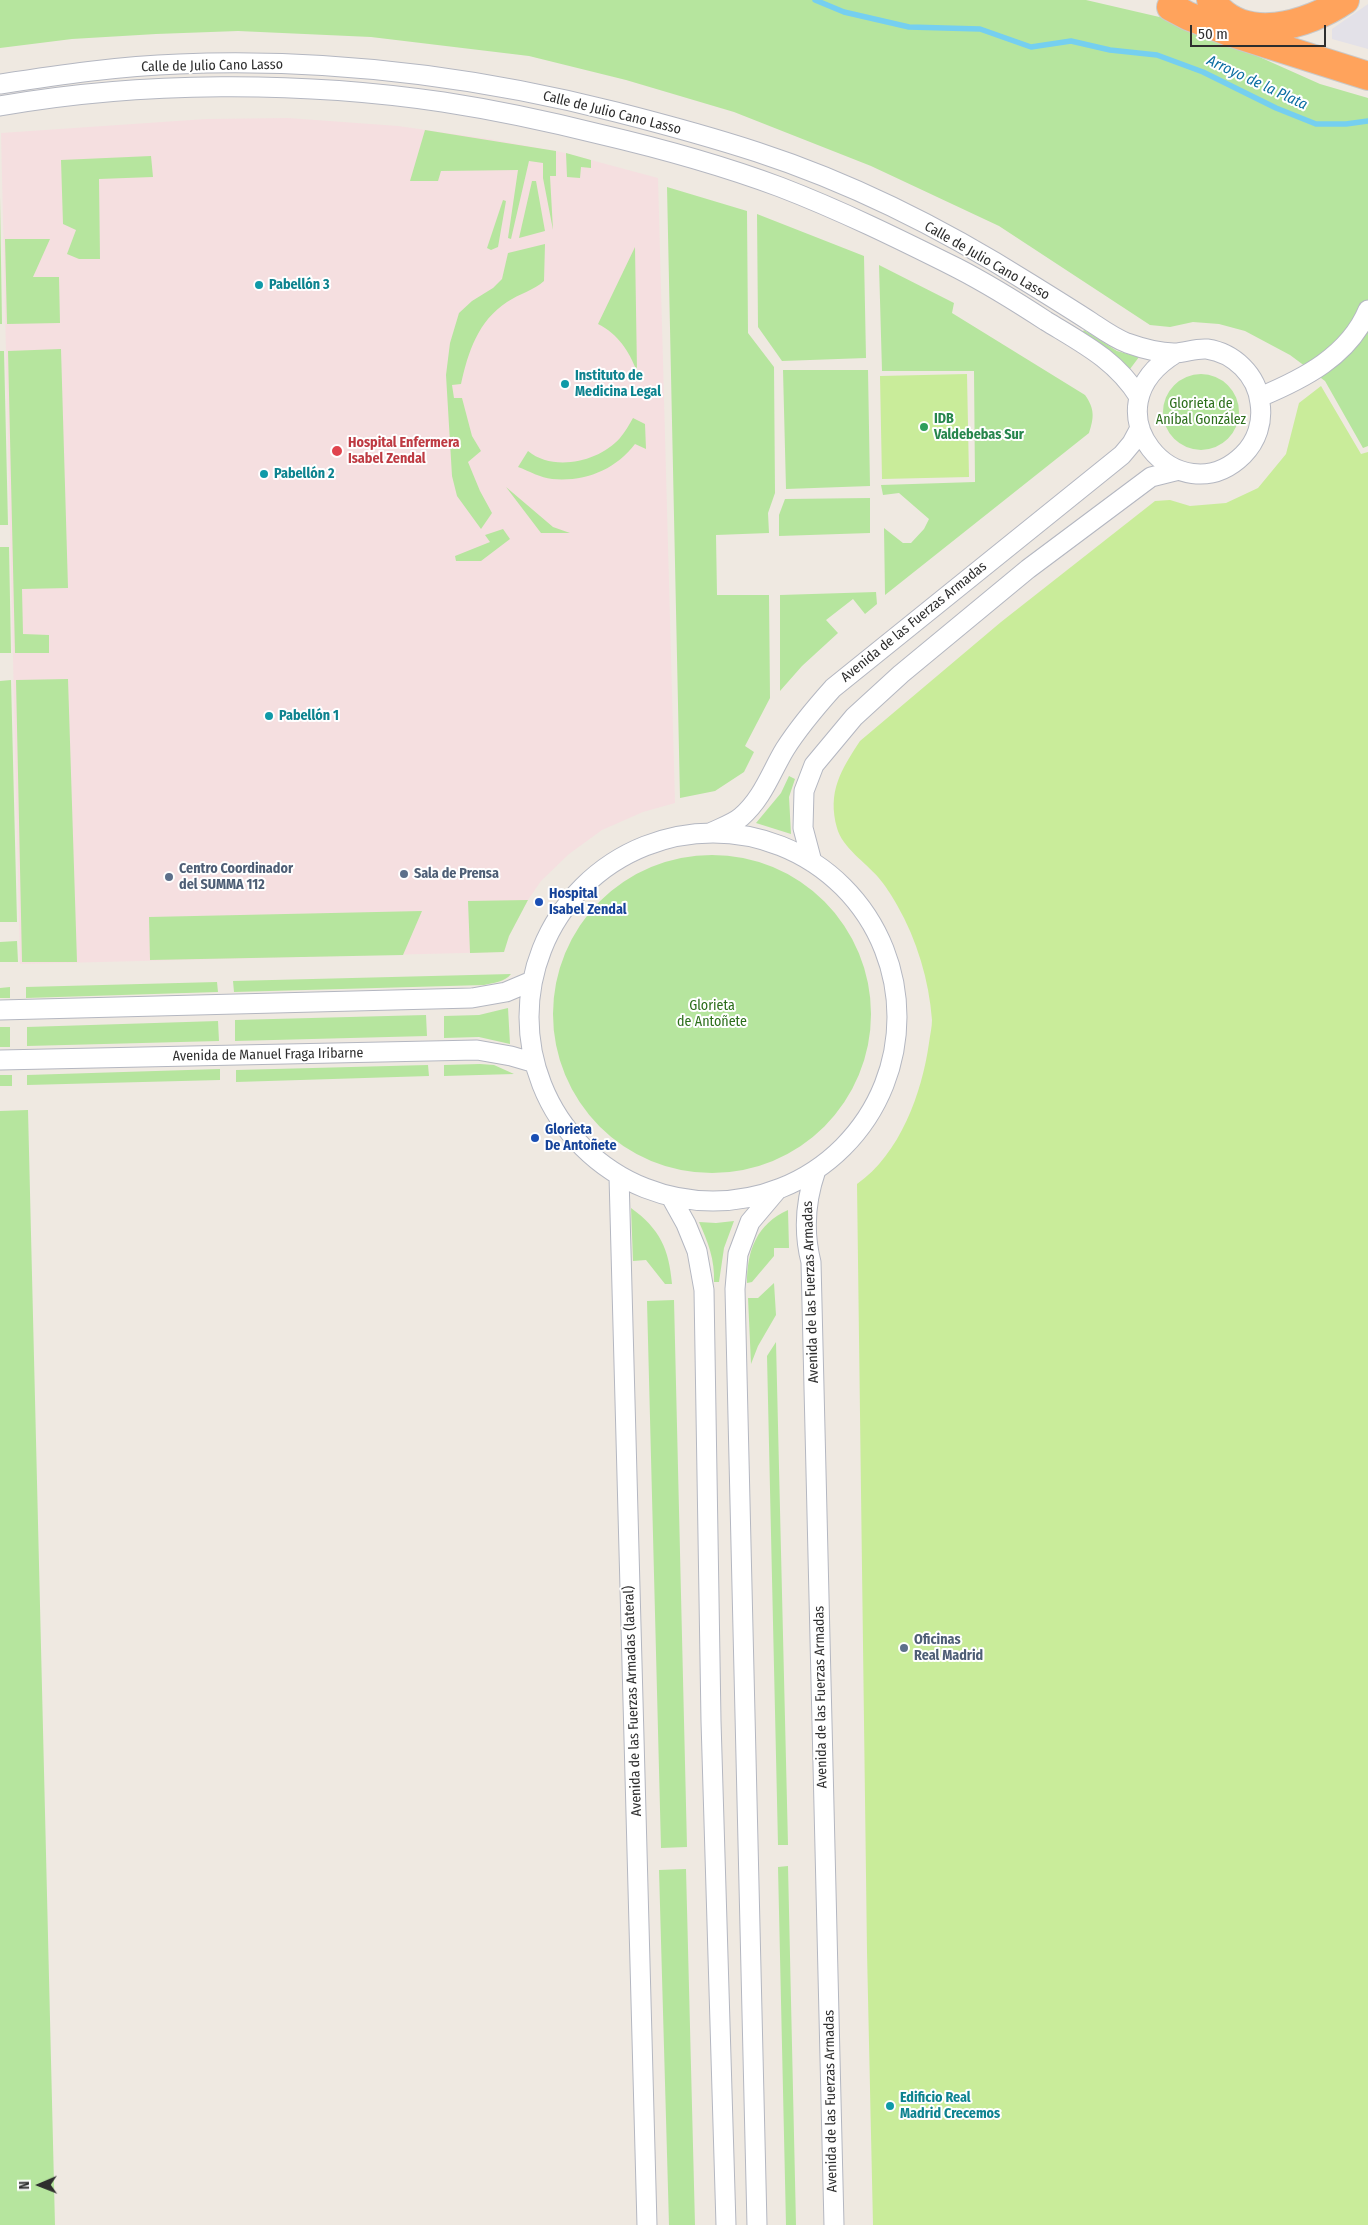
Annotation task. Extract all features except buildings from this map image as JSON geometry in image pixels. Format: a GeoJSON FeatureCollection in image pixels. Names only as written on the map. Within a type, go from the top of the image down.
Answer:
{"type":"FeatureCollection","features":[{"type":"Feature","properties":{"kind":"highway"},"geometry":{"type":"LineString","coordinates":[[1211,0],[1223,14],[1235,21],[1253,26],[1269,27],[1309,19],[1326,13],[1345,0]]}},
{"type":"Feature","properties":{"kind":"highway"},"geometry":{"type":"LineString","coordinates":[[1171,7],[1188,16],[1229,32],[1368,76]]}},
{"type":"Feature","properties":{"kind":"street","name":"Calle de Julio Cano Lasso"},"geometry":{"type":"LineString","coordinates":[[0,84],[80,73],[177,64],[289,64],[371,69],[448,78],[575,102],[660,124],[759,153],[836,182],[897,210],[992,261],[1121,341],[1147,349],[1176,353]]}},
{"type":"Feature","properties":{"kind":"street","name":"Calle de Julio Cano Lasso"},"geometry":{"type":"LineString","coordinates":[[0,106],[77,96],[175,88],[286,88],[443,102],[558,124],[653,147],[780,187],[886,232],[981,281],[1107,360],[1128,379],[1139,397]]}},
{"type":"Feature","properties":{"kind":"street"},"geometry":{"type":"LineString","coordinates":[[1260,398],[1315,371],[1354,334],[1368,310]]}},
{"type":"Feature","properties":{"kind":"street"},"geometry":{"type":"LineString","coordinates":[[1192,349],[1209,350],[1227,355],[1242,366],[1254,380],[1260,398],[1262,416],[1257,435],[1247,451],[1233,464],[1216,472],[1197,474],[1179,470],[1161,461],[1148,446],[1140,428],[1137,413],[1139,397],[1146,379],[1159,364],[1176,353],[1192,349]]}},
{"type":"Feature","properties":{"kind":"street","name":"Avenida de las Fuerzas Armadas"},"geometry":{"type":"LineString","coordinates":[[710,833],[740,818],[753,805],[764,790],[786,748],[814,709],[833,688],[936,603],[1122,455],[1132,443],[1140,428]]}},
{"type":"Feature","properties":{"kind":"street"},"geometry":{"type":"LineString","coordinates":[[812,862],[803,828],[804,791],[814,765],[854,717],[901,674],[1043,558],[1151,477],[1179,470]]}},
{"type":"Feature","properties":{"kind":"street"},"geometry":{"type":"LineString","coordinates":[[710,833],[746,836],[772,843],[812,862],[833,878],[851,896],[875,932],[888,964],[894,989],[896,1015],[894,1041],[890,1067],[873,1106],[854,1135],[836,1154],[816,1170],[778,1190],[752,1197],[725,1201],[698,1201],[671,1197],[651,1191],[620,1176],[588,1152],[561,1122],[542,1087],[535,1063],[529,1022],[532,981],[546,939],[559,915],[595,875],[618,859],[642,847],[667,839],[710,833]]}},
{"type":"Feature","properties":{"kind":"street"},"geometry":{"type":"LineString","coordinates":[[0,1010],[472,998],[506,992],[532,981]]}},
{"type":"Feature","properties":{"kind":"street","name":"Avenida de Manuel Fraga Iribarne"},"geometry":{"type":"LineString","coordinates":[[0,1060],[477,1050],[511,1056],[535,1063]]}},
{"type":"Feature","properties":{"kind":"street","name":"Avenida de las Fuerzas Armadas"},"geometry":{"type":"LineString","coordinates":[[816,1170],[806,1203],[808,1250],[811,1262],[834,2225]]}},
{"type":"Feature","properties":{"kind":"street","name":"Avenida de las Fuerzas Armadas (lateral)"},"geometry":{"type":"LineString","coordinates":[[620,1176],[647,2225]]}},
{"type":"Feature","properties":{"kind":"street"},"geometry":{"type":"LineString","coordinates":[[757,2225],[735,1289],[738,1254],[750,1222],[778,1190]]}},
{"type":"Feature","properties":{"kind":"street"},"geometry":{"type":"LineString","coordinates":[[671,1197],[686,1224],[697,1251],[704,1290],[711,1711],[726,2225]]}},
{"type":"Feature","properties":{"kind":"shaded area"},"geometry":{"type":"Polygon","coordinates":[[[1368,4],[1368,49],[1332,39],[1332,29],[1368,4]]]}},
{"type":"Feature","properties":{"kind":"shaded area","name":"Hospital Enfermera Isabel Zendal"},"geometry":{"type":"Polygon","coordinates":[[[288,118],[398,126],[489,139],[561,152],[658,178],[675,803],[643,812],[602,830],[569,854],[541,881],[528,900],[509,936],[504,952],[20,964],[1,133],[206,119],[288,118]]]}},
{"type":"Feature","properties":{"kind":"green space"},"geometry":{"type":"Polygon","coordinates":[[[0,0],[1086,0],[1181,22],[1320,84],[1368,98],[1368,446],[1363,448],[1325,381],[1290,355],[1245,331],[1219,324],[1193,322],[1170,327],[1150,325],[999,226],[871,166],[734,112],[626,80],[529,56],[371,37],[238,31],[72,39],[0,48],[0,0]]]}},
{"type":"Feature","properties":{"kind":"green space"},"geometry":{"type":"Polygon","coordinates":[[[425,130],[556,151],[556,176],[550,176],[553,230],[543,178],[543,163],[529,161],[511,239],[508,238],[518,170],[441,171],[438,181],[410,181],[425,130]]]}},
{"type":"Feature","properties":{"kind":"green space"},"geometry":{"type":"Polygon","coordinates":[[[566,153],[591,160],[591,168],[581,167],[580,178],[567,177],[566,153]]]}},
{"type":"Feature","properties":{"kind":"green space"},"geometry":{"type":"Polygon","coordinates":[[[151,156],[153,177],[99,179],[100,259],[79,259],[67,254],[76,230],[63,224],[61,160],[151,156]]]}},
{"type":"Feature","properties":{"kind":"green space"},"geometry":{"type":"Polygon","coordinates":[[[532,181],[536,181],[545,231],[519,238],[532,181]]]}},
{"type":"Feature","properties":{"kind":"green space"},"geometry":{"type":"Polygon","coordinates":[[[667,187],[747,211],[748,333],[774,367],[775,493],[768,513],[769,533],[716,535],[717,595],[769,595],[770,698],[745,746],[754,752],[744,772],[715,791],[680,798],[667,187]]]}},
{"type":"Feature","properties":{"kind":"green space"},"geometry":{"type":"Polygon","coordinates":[[[0,197],[2,324],[0,324],[0,197]]]}},
{"type":"Feature","properties":{"kind":"green space"},"geometry":{"type":"Polygon","coordinates":[[[503,200],[506,201],[498,247],[491,250],[487,248],[503,200]]]}},
{"type":"Feature","properties":{"kind":"green space"},"geometry":{"type":"Polygon","coordinates":[[[757,214],[864,256],[866,358],[782,361],[758,327],[757,214]]]}},
{"type":"Feature","properties":{"kind":"green space"},"geometry":{"type":"Polygon","coordinates":[[[5,239],[50,239],[33,277],[59,277],[60,323],[7,324],[5,239]]]}},
{"type":"Feature","properties":{"kind":"green space"},"geometry":{"type":"Polygon","coordinates":[[[545,244],[544,281],[507,302],[489,318],[471,349],[461,384],[452,385],[454,398],[462,398],[472,436],[481,451],[468,462],[492,513],[481,529],[457,496],[452,476],[446,375],[450,343],[459,313],[502,279],[508,253],[545,244]]]}},
{"type":"Feature","properties":{"kind":"green space"},"geometry":{"type":"Polygon","coordinates":[[[635,247],[637,371],[622,344],[612,333],[598,324],[635,247]]]}},
{"type":"Feature","properties":{"kind":"green space"},"geometry":{"type":"Polygon","coordinates":[[[879,265],[954,303],[952,313],[1085,395],[1091,405],[1093,414],[1089,433],[885,595],[884,528],[903,543],[911,543],[924,529],[929,519],[899,493],[883,495],[881,485],[975,482],[974,371],[882,371],[879,265]]]}},
{"type":"Feature","properties":{"kind":"green space"},"geometry":{"type":"Polygon","coordinates":[[[1084,330],[1117,351],[1139,357],[1130,369],[1116,356],[1082,333],[1084,330]]]}},
{"type":"Feature","properties":{"kind":"green space"},"geometry":{"type":"Polygon","coordinates":[[[61,349],[68,588],[22,589],[23,634],[49,635],[49,653],[15,653],[8,351],[61,349]]]}},
{"type":"Feature","properties":{"kind":"green space"},"geometry":{"type":"Polygon","coordinates":[[[0,351],[4,351],[8,525],[0,525],[0,351]]]}},
{"type":"Feature","properties":{"kind":"green space"},"geometry":{"type":"Polygon","coordinates":[[[783,370],[868,370],[870,486],[786,489],[783,370]]]}},
{"type":"Feature","properties":{"kind":"green space","name":"IDB Valdebebas Sur"},"geometry":{"type":"Polygon","coordinates":[[[967,374],[969,477],[882,479],[880,376],[967,374]]]}},
{"type":"Feature","properties":{"kind":"green space","name":"Glorieta de Aníbal González"},"geometry":{"type":"Polygon","coordinates":[[[1201,374],[1215,377],[1228,385],[1236,398],[1239,412],[1236,426],[1228,439],[1215,447],[1201,450],[1187,447],[1174,439],[1166,426],[1163,412],[1166,398],[1174,385],[1187,377],[1201,374]]]}},
{"type":"Feature","properties":{"kind":"green space"},"geometry":{"type":"Polygon","coordinates":[[[1321,386],[1361,454],[1368,452],[1368,2225],[873,2225],[867,1952],[857,1184],[885,1156],[897,1139],[906,1121],[921,1082],[932,1020],[925,975],[916,946],[891,894],[873,872],[849,848],[840,835],[834,815],[835,792],[842,772],[860,741],[1001,622],[1155,501],[1170,500],[1190,506],[1226,503],[1258,488],[1286,454],[1299,403],[1321,386]]]}},
{"type":"Feature","properties":{"kind":"green space"},"geometry":{"type":"Polygon","coordinates":[[[633,418],[645,424],[646,449],[635,444],[618,461],[598,472],[576,478],[552,479],[518,467],[528,451],[550,461],[563,462],[576,461],[600,453],[620,438],[633,418]]]}},
{"type":"Feature","properties":{"kind":"green space"},"geometry":{"type":"Polygon","coordinates":[[[506,487],[553,527],[570,533],[541,533],[506,487]]]}},
{"type":"Feature","properties":{"kind":"green space"},"geometry":{"type":"Polygon","coordinates":[[[870,498],[870,533],[779,536],[779,515],[785,499],[870,498]]]}},
{"type":"Feature","properties":{"kind":"green space"},"geometry":{"type":"Polygon","coordinates":[[[503,529],[510,539],[481,561],[456,561],[455,556],[490,542],[485,535],[503,529]]]}},
{"type":"Feature","properties":{"kind":"green space"},"geometry":{"type":"Polygon","coordinates":[[[0,547],[9,547],[11,653],[0,653],[0,547]]]}},
{"type":"Feature","properties":{"kind":"green space"},"geometry":{"type":"Polygon","coordinates":[[[876,592],[877,604],[865,614],[853,599],[826,620],[838,633],[802,666],[780,691],[780,595],[876,592]]]}},
{"type":"Feature","properties":{"kind":"green space"},"geometry":{"type":"Polygon","coordinates":[[[68,679],[77,962],[22,962],[16,680],[68,679]]]}},
{"type":"Feature","properties":{"kind":"green space"},"geometry":{"type":"Polygon","coordinates":[[[11,680],[17,922],[0,922],[0,681],[11,680]]]}},
{"type":"Feature","properties":{"kind":"green space"},"geometry":{"type":"Polygon","coordinates":[[[789,776],[795,779],[789,797],[791,834],[756,823],[781,793],[789,776]]]}},
{"type":"Feature","properties":{"kind":"green space","name":"Glorieta de Antoñete"},"geometry":{"type":"Polygon","coordinates":[[[712,855],[743,858],[773,867],[813,891],[835,913],[859,953],[868,983],[871,1014],[868,1045],[859,1075],[835,1115],[813,1137],[773,1161],[743,1170],[712,1173],[681,1170],[651,1161],[611,1137],[589,1115],[565,1075],[556,1045],[553,1014],[556,983],[565,953],[589,913],[611,891],[651,867],[681,858],[712,855]]]}},
{"type":"Feature","properties":{"kind":"green space"},"geometry":{"type":"Polygon","coordinates":[[[528,900],[509,936],[504,952],[470,953],[468,901],[528,900]]]}},
{"type":"Feature","properties":{"kind":"green space"},"geometry":{"type":"Polygon","coordinates":[[[422,911],[403,955],[150,960],[149,917],[422,911]]]}},
{"type":"Feature","properties":{"kind":"green space"},"geometry":{"type":"Polygon","coordinates":[[[17,941],[18,962],[0,962],[0,942],[17,941]]]}},
{"type":"Feature","properties":{"kind":"green space"},"geometry":{"type":"Polygon","coordinates":[[[511,974],[495,983],[484,985],[234,992],[233,981],[511,974]]]}},
{"type":"Feature","properties":{"kind":"green space"},"geometry":{"type":"Polygon","coordinates":[[[217,982],[218,992],[26,998],[26,987],[217,982]]]}},
{"type":"Feature","properties":{"kind":"green space"},"geometry":{"type":"Polygon","coordinates":[[[10,987],[10,998],[0,998],[0,988],[10,987]]]}},
{"type":"Feature","properties":{"kind":"green space"},"geometry":{"type":"Polygon","coordinates":[[[508,1008],[510,1044],[479,1037],[444,1038],[444,1016],[479,1015],[508,1008]]]}},
{"type":"Feature","properties":{"kind":"green space"},"geometry":{"type":"Polygon","coordinates":[[[426,1015],[427,1036],[235,1041],[235,1020],[426,1015]]]}},
{"type":"Feature","properties":{"kind":"green space"},"geometry":{"type":"Polygon","coordinates":[[[218,1021],[219,1041],[27,1046],[27,1027],[218,1021]]]}},
{"type":"Feature","properties":{"kind":"green space"},"geometry":{"type":"Polygon","coordinates":[[[0,1027],[10,1027],[10,1047],[0,1047],[0,1027]]]}},
{"type":"Feature","properties":{"kind":"green space"},"geometry":{"type":"Polygon","coordinates":[[[428,1065],[429,1076],[236,1082],[236,1070],[428,1065]]]}},
{"type":"Feature","properties":{"kind":"green space"},"geometry":{"type":"Polygon","coordinates":[[[444,1065],[494,1065],[514,1074],[444,1076],[444,1065]]]}},
{"type":"Feature","properties":{"kind":"green space"},"geometry":{"type":"Polygon","coordinates":[[[220,1069],[220,1080],[27,1085],[27,1075],[220,1069]]]}},
{"type":"Feature","properties":{"kind":"green space"},"geometry":{"type":"Polygon","coordinates":[[[0,1075],[12,1075],[12,1086],[0,1086],[0,1075]]]}},
{"type":"Feature","properties":{"kind":"green space"},"geometry":{"type":"Polygon","coordinates":[[[28,1110],[55,2225],[0,2225],[0,1111],[28,1110]]]}},
{"type":"Feature","properties":{"kind":"green space"},"geometry":{"type":"Polygon","coordinates":[[[631,1208],[649,1224],[661,1241],[668,1260],[672,1284],[665,1284],[646,1260],[633,1261],[631,1208]]]}},
{"type":"Feature","properties":{"kind":"green space"},"geometry":{"type":"Polygon","coordinates":[[[788,1210],[789,1248],[774,1248],[774,1256],[752,1282],[747,1283],[749,1260],[756,1239],[769,1223],[788,1210]]]}},
{"type":"Feature","properties":{"kind":"green space"},"geometry":{"type":"Polygon","coordinates":[[[734,1221],[724,1248],[719,1282],[714,1282],[710,1251],[699,1222],[734,1221]]]}},
{"type":"Feature","properties":{"kind":"green space"},"geometry":{"type":"Polygon","coordinates":[[[774,1283],[776,1315],[758,1346],[751,1364],[748,1298],[758,1298],[774,1283]]]}},
{"type":"Feature","properties":{"kind":"green space"},"geometry":{"type":"Polygon","coordinates":[[[674,1300],[687,1847],[661,1848],[647,1301],[674,1300]]]}},
{"type":"Feature","properties":{"kind":"green space"},"geometry":{"type":"Polygon","coordinates":[[[776,1342],[788,1845],[778,1845],[767,1356],[776,1342]]]}},
{"type":"Feature","properties":{"kind":"green space"},"geometry":{"type":"Polygon","coordinates":[[[788,1866],[796,2225],[786,2225],[778,1867],[788,1866]]]}},
{"type":"Feature","properties":{"kind":"green space"},"geometry":{"type":"Polygon","coordinates":[[[686,1869],[695,2225],[669,2225],[659,1870],[686,1869]]]}},
{"type":"Feature","properties":{"kind":"waterway","name":"Arroyo de la Plata"},"geometry":{"type":"LineString","coordinates":[[815,0],[844,12],[909,27],[980,29],[1031,47],[1071,41],[1110,50],[1157,55],[1203,72],[1276,108],[1316,124],[1346,124],[1368,121]]}},
{"type":"Feature","properties":{"kind":"place","name":"Pabellón 3"},"geometry":{"type":"Point","coordinates":[259,285]}},
{"type":"Feature","properties":{"kind":"place","name":"Instituto de Medicina Legal"},"geometry":{"type":"Point","coordinates":[565,384]}},
{"type":"Feature","properties":{"kind":"place","name":"IDB Valdebebas Sur"},"geometry":{"type":"Point","coordinates":[924,427]}},
{"type":"Feature","properties":{"kind":"place","name":"Hospital Enfermera Isabel Zendal"},"geometry":{"type":"Point","coordinates":[337,451]}},
{"type":"Feature","properties":{"kind":"place","name":"Pabellón 2"},"geometry":{"type":"Point","coordinates":[264,474]}},
{"type":"Feature","properties":{"kind":"place","name":"Pabellón 1"},"geometry":{"type":"Point","coordinates":[269,716]}},
{"type":"Feature","properties":{"kind":"place","name":"Sala de Prensa"},"geometry":{"type":"Point","coordinates":[404,874]}},
{"type":"Feature","properties":{"kind":"place","name":"Centro Coordinador del SUMMA 112"},"geometry":{"type":"Point","coordinates":[169,877]}},
{"type":"Feature","properties":{"kind":"place","name":"Hospital Isabel Zendal"},"geometry":{"type":"Point","coordinates":[539,902]}},
{"type":"Feature","properties":{"kind":"place","name":"Glorieta De Antoñete"},"geometry":{"type":"Point","coordinates":[535,1138]}},
{"type":"Feature","properties":{"kind":"place","name":"Oficinas Real Madrid"},"geometry":{"type":"Point","coordinates":[904,1648]}},
{"type":"Feature","properties":{"kind":"place","name":"Edificio Real Madrid Crecemos"},"geometry":{"type":"Point","coordinates":[890,2106]}}]}
